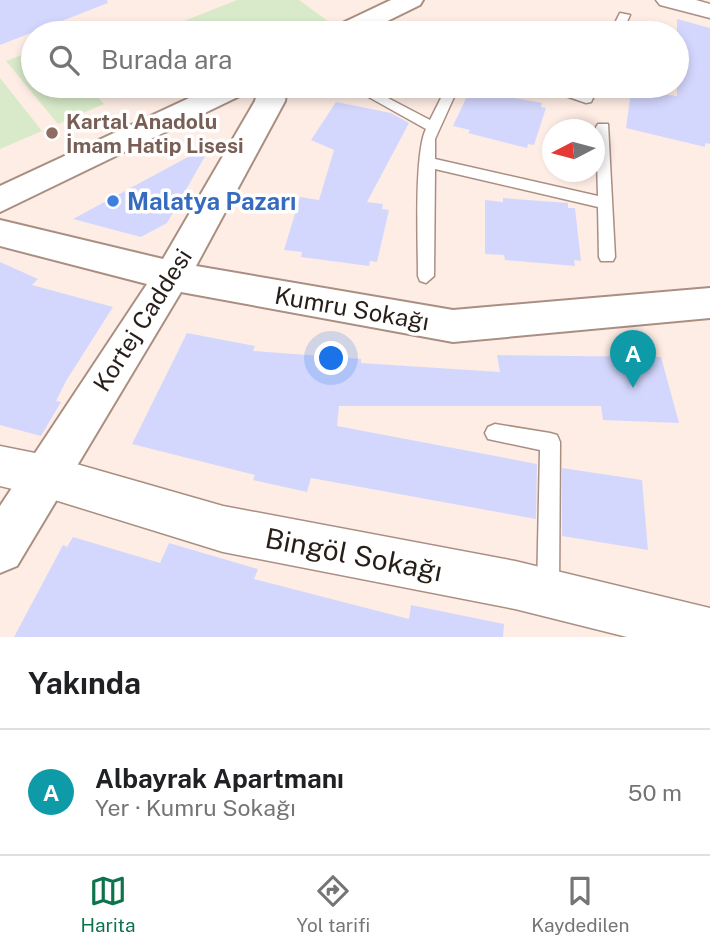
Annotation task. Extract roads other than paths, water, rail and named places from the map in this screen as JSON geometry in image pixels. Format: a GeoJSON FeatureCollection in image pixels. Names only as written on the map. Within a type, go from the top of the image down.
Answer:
{"type":"FeatureCollection","features":[{"type":"Feature","properties":{"kind":"street"},"geometry":{"type":"LineString","coordinates":[[368,21],[411,0]]}},
{"type":"Feature","properties":{"kind":"street"},"geometry":{"type":"LineString","coordinates":[[667,0],[710,11]]}},
{"type":"Feature","properties":{"kind":"street"},"geometry":{"type":"LineString","coordinates":[[0,200],[213,98]]}},
{"type":"Feature","properties":{"kind":"street","name":"Kortej Caddesi"},"geometry":{"type":"LineString","coordinates":[[0,549],[172,276],[271,98]]}},
{"type":"Feature","properties":{"kind":"street","name":"Kumru Sokağı"},"geometry":{"type":"LineString","coordinates":[[0,233],[172,276],[453,326],[710,303]]}},
{"type":"Feature","properties":{"kind":"street","name":"Bingöl Sokağı"},"geometry":{"type":"LineString","coordinates":[[0,466],[45,475],[223,529],[548,592],[710,633]]}},
{"type":"Feature","properties":{"kind":"lane"},"geometry":{"type":"LineString","coordinates":[[621,21],[624,15]]}},
{"type":"Feature","properties":{"kind":"lane"},"geometry":{"type":"LineString","coordinates":[[382,98],[433,127]]}},
{"type":"Feature","properties":{"kind":"lane"},"geometry":{"type":"LineString","coordinates":[[426,276],[428,139],[447,98]]}},
{"type":"Feature","properties":{"kind":"lane"},"geometry":{"type":"LineString","coordinates":[[427,162],[604,203]]}},
{"type":"Feature","properties":{"kind":"lane"},"geometry":{"type":"LineString","coordinates":[[604,182],[607,257]]}},
{"type":"Feature","properties":{"kind":"lane"},"geometry":{"type":"LineString","coordinates":[[495,433],[550,442],[548,592]]}},
{"type":"Feature","properties":{"kind":"place","name":"Kartal Anadolu İmam Hatip Lisesi"},"geometry":{"type":"Point","coordinates":[52,133]}},
{"type":"Feature","properties":{"kind":"place","name":"Malatya Pazarı"},"geometry":{"type":"Point","coordinates":[113,201]}},
{"type":"Feature","properties":{"kind":"place","name":"Albayrak Apartmanı"},"geometry":{"type":"Point","coordinates":[633,388]}}]}
